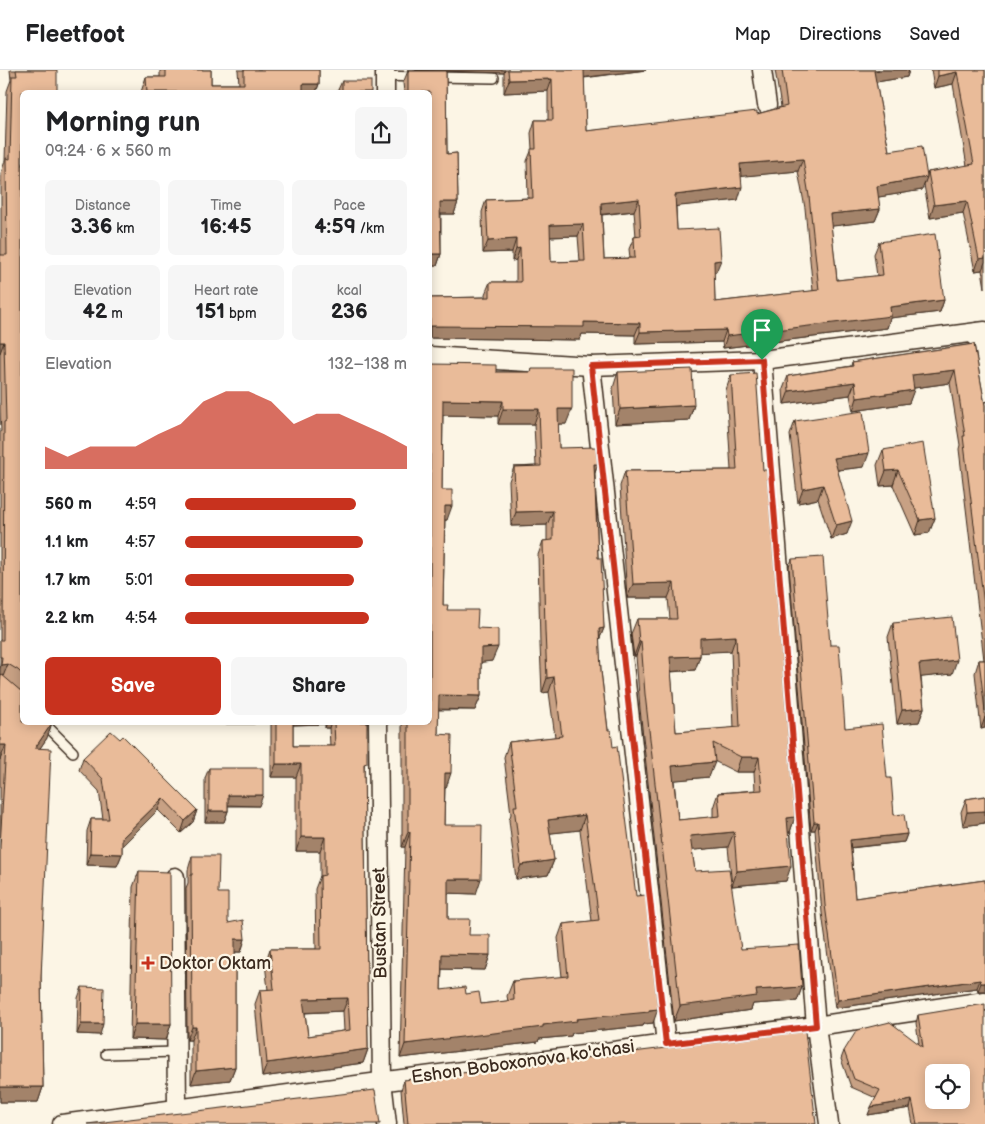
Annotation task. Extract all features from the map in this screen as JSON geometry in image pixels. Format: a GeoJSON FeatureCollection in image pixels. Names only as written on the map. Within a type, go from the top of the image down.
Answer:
{"type":"FeatureCollection","features":[{"type":"Feature","properties":{"kind":"street"},"geometry":{"type":"LineString","coordinates":[[762,70],[767,105]]}},
{"type":"Feature","properties":{"kind":"street"},"geometry":{"type":"LineString","coordinates":[[432,356],[591,366],[762,360],[981,331],[985,392]]}},
{"type":"Feature","properties":{"kind":"street"},"geometry":{"type":"LineString","coordinates":[[762,360],[816,1026],[829,1124]]}},
{"type":"Feature","properties":{"kind":"street"},"geometry":{"type":"LineString","coordinates":[[591,366],[666,1044]]}},
{"type":"Feature","properties":{"kind":"street","name":"Bustаn Street"},"geometry":{"type":"LineString","coordinates":[[378,725],[382,1081],[387,1124]]}},
{"type":"Feature","properties":{"kind":"street"},"geometry":{"type":"LineString","coordinates":[[175,877],[177,1109]]}},
{"type":"Feature","properties":{"kind":"street","name":"Eshon Boboxonova ko'chasi"},"geometry":{"type":"LineString","coordinates":[[62,1124],[816,1026],[985,1001]]}},
{"type":"Feature","properties":{"kind":"lane"},"geometry":{"type":"LineString","coordinates":[[384,80],[494,78]]}},
{"type":"Feature","properties":{"kind":"lane"},"geometry":{"type":"LineString","coordinates":[[45,725],[73,752]]}},
{"type":"Feature","properties":{"kind":"lane"},"geometry":{"type":"LineString","coordinates":[[106,1054],[176,1052]]}},
{"type":"Feature","properties":{"kind":"building"},"geometry":{"type":"Polygon","coordinates":[[[16,70],[57,70],[57,90],[20,90],[20,672],[8,664],[1,665],[2,657],[0,657],[0,640],[3,640],[4,422],[6,421],[4,342],[0,342],[0,255],[7,255],[6,158],[10,159],[12,76],[17,76],[16,70]]]}},
{"type":"Feature","properties":{"kind":"building"},"geometry":{"type":"Polygon","coordinates":[[[166,70],[211,70],[211,84],[244,84],[244,70],[319,70],[319,84],[303,84],[303,90],[147,90],[146,77],[166,77],[166,70]]]}},
{"type":"Feature","properties":{"kind":"building"},"geometry":{"type":"Polygon","coordinates":[[[508,70],[584,70],[586,131],[757,111],[757,114],[787,106],[782,70],[879,70],[874,71],[889,151],[922,146],[927,177],[877,186],[880,209],[830,214],[837,280],[883,275],[879,242],[935,234],[944,300],[890,307],[891,316],[727,336],[726,330],[640,332],[640,323],[584,322],[584,327],[432,326],[432,298],[490,297],[490,282],[521,282],[520,248],[516,249],[516,239],[488,241],[486,200],[533,198],[531,149],[536,149],[535,120],[553,120],[552,79],[509,80],[508,70]],[[803,159],[740,164],[742,187],[675,195],[677,230],[719,228],[721,260],[714,261],[715,302],[819,290],[803,159]],[[639,199],[601,203],[604,259],[635,258],[634,237],[641,236],[639,199]],[[583,224],[550,225],[551,262],[585,261],[583,224]]]}},
{"type":"Feature","properties":{"kind":"building"},"geometry":{"type":"Polygon","coordinates":[[[938,70],[985,70],[985,258],[979,259],[967,201],[934,205],[928,172],[974,164],[957,72],[938,76],[938,70]]]}},
{"type":"Feature","properties":{"kind":"building"},"geometry":{"type":"Polygon","coordinates":[[[408,71],[446,71],[447,154],[457,153],[458,202],[440,202],[441,254],[432,254],[432,90],[408,90],[408,71]]]}},
{"type":"Feature","properties":{"kind":"building"},"geometry":{"type":"Polygon","coordinates":[[[342,81],[371,81],[371,90],[342,90],[342,81]]]}},
{"type":"Feature","properties":{"kind":"building"},"geometry":{"type":"Polygon","coordinates":[[[974,344],[985,405],[985,613],[963,436],[965,436],[955,370],[912,375],[914,390],[857,398],[855,382],[789,391],[788,376],[853,366],[852,362],[974,344]]]}},
{"type":"Feature","properties":{"kind":"building"},"geometry":{"type":"Polygon","coordinates":[[[432,364],[496,365],[496,372],[531,372],[531,368],[572,368],[572,409],[558,409],[559,448],[596,447],[598,464],[594,464],[598,558],[601,558],[604,628],[599,629],[601,671],[608,730],[611,730],[613,747],[617,746],[636,896],[646,895],[658,1009],[649,1010],[649,1012],[576,1019],[577,1021],[543,1025],[543,1027],[405,1044],[410,832],[408,832],[408,725],[432,725],[432,364]],[[443,400],[442,490],[452,490],[452,506],[445,506],[443,605],[448,605],[447,610],[478,610],[477,628],[498,629],[498,647],[481,648],[481,696],[439,695],[438,734],[452,735],[451,773],[445,773],[444,825],[482,825],[481,879],[448,879],[448,919],[470,919],[469,935],[490,935],[490,955],[442,954],[441,990],[465,987],[466,994],[479,992],[481,1004],[514,1000],[513,981],[568,976],[563,924],[599,920],[585,815],[548,820],[554,860],[521,865],[514,806],[517,806],[509,742],[562,736],[554,677],[547,678],[545,630],[543,541],[553,540],[553,511],[516,512],[514,467],[541,466],[539,409],[503,409],[503,401],[443,400]]]}},
{"type":"Feature","properties":{"kind":"building"},"geometry":{"type":"Polygon","coordinates":[[[692,369],[694,405],[620,409],[618,372],[692,369]]]}},
{"type":"Feature","properties":{"kind":"building"},"geometry":{"type":"Polygon","coordinates":[[[756,373],[763,470],[767,470],[795,817],[787,818],[791,866],[737,871],[734,832],[690,836],[695,871],[729,869],[741,949],[799,945],[802,987],[756,990],[757,996],[680,1006],[645,694],[641,641],[639,642],[637,619],[677,619],[674,583],[633,584],[625,471],[737,470],[731,375],[756,373]],[[736,636],[700,638],[700,656],[670,657],[676,732],[740,727],[736,636]],[[713,743],[715,762],[672,766],[678,820],[720,816],[718,793],[762,790],[759,757],[741,757],[713,743]]]}},
{"type":"Feature","properties":{"kind":"building"},"geometry":{"type":"Polygon","coordinates":[[[863,411],[869,453],[834,458],[852,521],[836,525],[823,485],[803,489],[795,421],[863,411]]]}},
{"type":"Feature","properties":{"kind":"building"},"geometry":{"type":"Polygon","coordinates":[[[923,443],[935,518],[920,520],[898,470],[886,471],[883,450],[923,443]]]}},
{"type":"Feature","properties":{"kind":"building"},"geometry":{"type":"Polygon","coordinates":[[[823,557],[830,645],[839,645],[845,728],[882,724],[887,778],[891,778],[894,815],[904,814],[907,834],[850,840],[855,898],[985,880],[985,983],[981,983],[980,980],[838,1000],[825,905],[818,822],[814,822],[792,559],[823,557]]]}},
{"type":"Feature","properties":{"kind":"building"},"geometry":{"type":"Polygon","coordinates":[[[952,617],[957,660],[919,664],[924,708],[902,710],[893,623],[952,617]]]}},
{"type":"Feature","properties":{"kind":"building"},"geometry":{"type":"Polygon","coordinates":[[[979,660],[985,660],[985,711],[979,660]]]}},
{"type":"Feature","properties":{"kind":"building"},"geometry":{"type":"Polygon","coordinates":[[[1,674],[20,690],[20,725],[51,725],[35,748],[51,749],[41,978],[43,1087],[0,1087],[0,846],[6,745],[0,745],[1,674]]]}},
{"type":"Feature","properties":{"kind":"building"},"geometry":{"type":"Polygon","coordinates":[[[276,725],[293,725],[293,746],[335,746],[334,725],[367,725],[367,763],[364,764],[368,1049],[267,1063],[260,990],[274,989],[270,949],[321,949],[320,876],[325,875],[325,837],[301,837],[301,764],[276,764],[276,725]],[[348,998],[303,999],[308,1036],[350,1030],[348,998]]]}},
{"type":"Feature","properties":{"kind":"building"},"geometry":{"type":"Polygon","coordinates":[[[111,731],[120,739],[123,736],[197,810],[185,821],[163,798],[122,838],[122,854],[90,853],[91,819],[109,819],[103,779],[83,758],[111,731]]]}},
{"type":"Feature","properties":{"kind":"building"},"geometry":{"type":"Polygon","coordinates":[[[209,768],[263,768],[263,795],[228,795],[228,811],[209,811],[209,768]]]}},
{"type":"Feature","properties":{"kind":"building"},"geometry":{"type":"Polygon","coordinates":[[[985,796],[985,811],[967,812],[966,799],[985,796]]]}},
{"type":"Feature","properties":{"kind":"building"},"geometry":{"type":"Polygon","coordinates":[[[192,856],[219,856],[218,893],[228,893],[228,923],[243,920],[245,939],[235,939],[235,1067],[196,1071],[196,1027],[192,1027],[192,856]]]}},
{"type":"Feature","properties":{"kind":"building","name":"Doktor Oktam"},"geometry":{"type":"Polygon","coordinates":[[[139,871],[170,872],[171,1024],[135,1024],[139,871]]]}},
{"type":"Feature","properties":{"kind":"building"},"geometry":{"type":"Polygon","coordinates":[[[82,987],[104,988],[103,1024],[81,1024],[82,987]]]}},
{"type":"Feature","properties":{"kind":"building"},"geometry":{"type":"Polygon","coordinates":[[[985,1004],[985,1124],[917,1124],[912,1100],[871,1107],[880,1090],[854,1079],[844,1051],[857,1030],[890,1022],[923,1047],[918,1015],[985,1004]]]}},
{"type":"Feature","properties":{"kind":"building"},"geometry":{"type":"Polygon","coordinates":[[[805,1031],[816,1124],[408,1124],[404,1080],[805,1031]]]}},
{"type":"Feature","properties":{"kind":"building"},"geometry":{"type":"Polygon","coordinates":[[[375,1090],[380,1124],[87,1124],[375,1090]]]}},
{"type":"Feature","properties":{"kind":"place","name":"Doktor Oktam"},"geometry":{"type":"Point","coordinates":[148,963]}},
{"type":"Feature","properties":{"kind":"route"},"geometry":{"type":"LineString","coordinates":[[762,360],[816,1026],[666,1044],[591,366],[762,360]]}}]}
